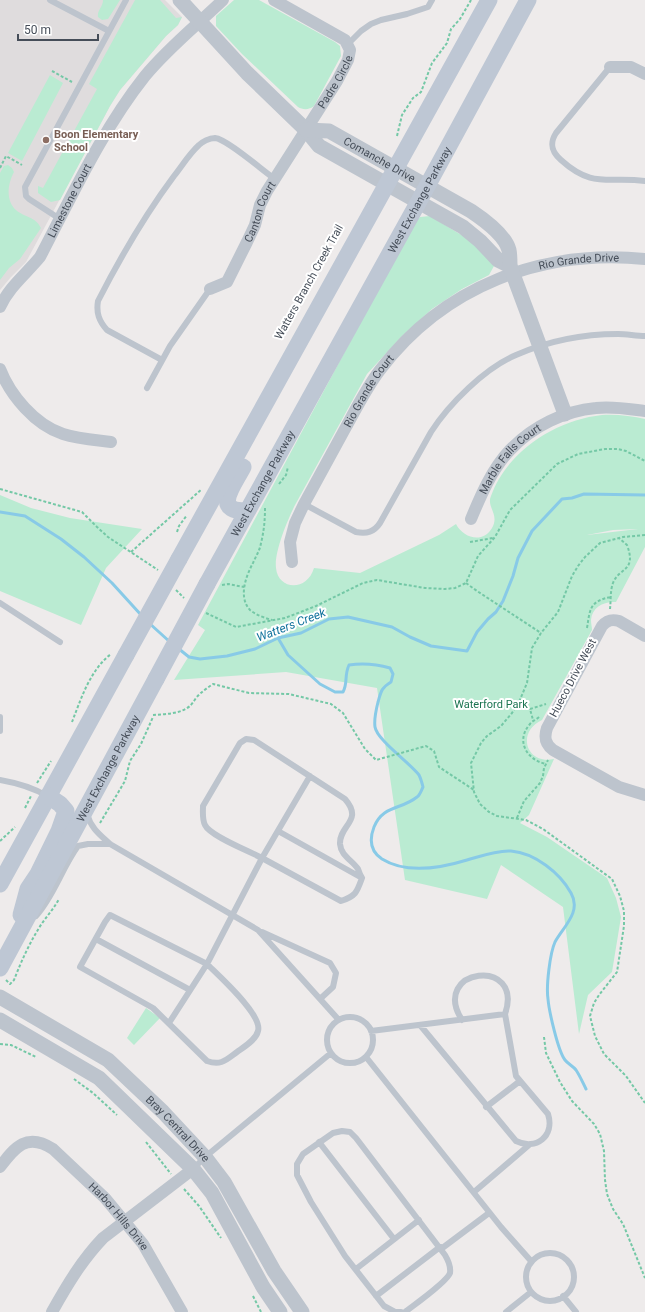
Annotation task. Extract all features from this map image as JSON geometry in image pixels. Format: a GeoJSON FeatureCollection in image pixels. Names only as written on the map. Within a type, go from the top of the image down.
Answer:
{"type":"FeatureCollection","features":[{"type":"Feature","properties":{"kind":"main road"},"geometry":{"type":"LineString","coordinates":[[0,884],[41,792],[120,653],[180,559],[489,0]]}},
{"type":"Feature","properties":{"kind":"main road"},"geometry":{"type":"LineString","coordinates":[[518,20],[524,0]]}},
{"type":"Feature","properties":{"kind":"main road","name":"West Exchange Parkway"},"geometry":{"type":"LineString","coordinates":[[0,968],[156,679],[214,586],[247,512],[528,0]]}},
{"type":"Feature","properties":{"kind":"main road"},"geometry":{"type":"LineString","coordinates":[[247,512],[239,512],[230,508],[227,504],[228,498],[288,386],[292,354]]}},
{"type":"Feature","properties":{"kind":"main road"},"geometry":{"type":"LineString","coordinates":[[18,935],[28,889],[38,874],[59,831],[66,811],[60,804],[41,792]]}},
{"type":"Feature","properties":{"kind":"street","name":"Comanche Drive"},"geometry":{"type":"LineString","coordinates":[[180,0],[247,73],[306,130],[319,146],[468,230],[498,260],[512,269]]}},
{"type":"Feature","properties":{"kind":"street"},"geometry":{"type":"LineString","coordinates":[[200,22],[223,0]]}},
{"type":"Feature","properties":{"kind":"street","name":"Padre Circle"},"geometry":{"type":"LineString","coordinates":[[274,0],[340,37],[348,44],[350,50],[348,60],[337,81],[306,130]]}},
{"type":"Feature","properties":{"kind":"street","name":"Limestone Court"},"geometry":{"type":"LineString","coordinates":[[0,307],[14,284],[40,257],[99,146],[129,98],[166,53],[200,22]]}},
{"type":"Feature","properties":{"kind":"street"},"geometry":{"type":"LineString","coordinates":[[610,67],[631,67],[645,74]]}},
{"type":"Feature","properties":{"kind":"street","name":"Comanche Drive"},"geometry":{"type":"LineString","coordinates":[[306,130],[329,131],[471,211],[497,232],[509,249],[512,269],[565,414]]}},
{"type":"Feature","properties":{"kind":"street","name":"Canton Court"},"geometry":{"type":"LineString","coordinates":[[210,289],[226,282],[255,225],[260,205],[306,130]]}},
{"type":"Feature","properties":{"kind":"street","name":"Rio Grande Drive"},"geometry":{"type":"LineString","coordinates":[[512,269],[581,258],[604,256],[645,258]]}},
{"type":"Feature","properties":{"kind":"street","name":"Rio Grande Court"},"geometry":{"type":"LineString","coordinates":[[292,562],[290,542],[295,523],[367,389],[380,370],[402,344],[442,310],[460,297],[512,269]]}},
{"type":"Feature","properties":{"kind":"street"},"geometry":{"type":"LineString","coordinates":[[0,369],[3,378],[16,397],[28,411],[44,424],[62,434],[84,439],[112,442]]}},
{"type":"Feature","properties":{"kind":"street","name":"Marble Falls Court"},"geometry":{"type":"LineString","coordinates":[[471,519],[496,469],[510,450],[527,435],[544,424],[565,414],[580,410],[613,408],[645,411]]}},
{"type":"Feature","properties":{"kind":"street"},"geometry":{"type":"LineString","coordinates":[[609,620],[619,621],[645,636]]}},
{"type":"Feature","properties":{"kind":"street","name":"Hueco Drive West"},"geometry":{"type":"LineString","coordinates":[[549,745],[546,732],[547,728],[602,626],[609,620]]}},
{"type":"Feature","properties":{"kind":"street"},"geometry":{"type":"LineString","coordinates":[[549,745],[619,787],[645,795]]}},
{"type":"Feature","properties":{"kind":"street","name":"Bray Central Drive"},"geometry":{"type":"LineString","coordinates":[[0,997],[108,1060],[163,1112],[205,1157],[224,1182],[274,1271],[302,1312]]}},
{"type":"Feature","properties":{"kind":"street","name":"Bray Central Drive"},"geometry":{"type":"LineString","coordinates":[[0,1020],[98,1078],[193,1169],[212,1193],[263,1288],[280,1312]]}},
{"type":"Feature","properties":{"kind":"street","name":"Harbor Hills Drive"},"geometry":{"type":"LineString","coordinates":[[0,1167],[16,1148],[24,1142],[34,1141],[44,1143],[63,1158],[105,1198],[125,1222],[146,1250],[182,1312]]}},
{"type":"Feature","properties":{"kind":"street"},"geometry":{"type":"LineString","coordinates":[[52,1312],[64,1290],[91,1251],[103,1238],[193,1169]]}},
{"type":"Feature","properties":{"kind":"lane"},"geometry":{"type":"LineString","coordinates":[[50,0],[109,31]]}},
{"type":"Feature","properties":{"kind":"lane"},"geometry":{"type":"LineString","coordinates":[[60,219],[29,199],[26,196],[25,187],[126,0]]}},
{"type":"Feature","properties":{"kind":"lane"},"geometry":{"type":"LineString","coordinates":[[348,44],[360,31],[371,24],[428,7],[432,0]]}},
{"type":"Feature","properties":{"kind":"lane"},"geometry":{"type":"LineString","coordinates":[[610,67],[556,133],[553,138],[552,150],[555,155],[573,171],[586,177],[599,180],[645,181]]}},
{"type":"Feature","properties":{"kind":"lane"},"geometry":{"type":"LineString","coordinates":[[162,360],[107,330],[98,317],[98,301],[138,230],[158,198],[185,161],[198,146],[207,140],[215,138],[226,142],[275,179]]}},
{"type":"Feature","properties":{"kind":"lane"},"geometry":{"type":"LineString","coordinates":[[147,388],[170,346],[210,289]]}},
{"type":"Feature","properties":{"kind":"lane"},"geometry":{"type":"LineString","coordinates":[[304,504],[356,532],[363,534],[370,532],[376,529],[380,523],[440,418],[487,372],[515,355],[559,340],[618,334],[645,336]]}},
{"type":"Feature","properties":{"kind":"lane"},"geometry":{"type":"LineString","coordinates":[[0,603],[60,642]]}},
{"type":"Feature","properties":{"kind":"lane"},"geometry":{"type":"LineString","coordinates":[[0,717],[0,731]]}},
{"type":"Feature","properties":{"kind":"lane"},"geometry":{"type":"LineString","coordinates":[[246,740],[254,740],[310,776],[345,799],[351,806],[352,817],[342,835],[340,842],[342,852],[358,870],[362,878],[357,893],[341,901],[262,858],[212,833],[205,825],[202,816],[203,806],[240,743],[246,740]]}},
{"type":"Feature","properties":{"kind":"lane"},"geometry":{"type":"LineString","coordinates":[[169,1023],[207,964],[262,858],[310,776]]}},
{"type":"Feature","properties":{"kind":"lane"},"geometry":{"type":"LineString","coordinates":[[0,780],[16,782],[41,792]]}},
{"type":"Feature","properties":{"kind":"lane"},"geometry":{"type":"LineString","coordinates":[[86,809],[90,823],[110,844],[259,931],[330,963],[336,973],[333,987],[320,998]]}},
{"type":"Feature","properties":{"kind":"lane"},"geometry":{"type":"LineString","coordinates":[[278,831],[362,878]]}},
{"type":"Feature","properties":{"kind":"lane"},"geometry":{"type":"LineString","coordinates":[[18,935],[43,908],[78,846],[88,844],[110,844]]}},
{"type":"Feature","properties":{"kind":"lane"},"geometry":{"type":"LineString","coordinates":[[110,915],[207,964],[234,989],[255,1017],[259,1030],[255,1037],[224,1062],[215,1064],[207,1061],[178,1034],[154,1008],[80,967],[110,915]]}},
{"type":"Feature","properties":{"kind":"lane"},"geometry":{"type":"LineString","coordinates":[[259,931],[338,1020]]}},
{"type":"Feature","properties":{"kind":"lane"},"geometry":{"type":"LineString","coordinates":[[96,939],[190,990]]}},
{"type":"Feature","properties":{"kind":"lane"},"geometry":{"type":"LineString","coordinates":[[420,1025],[516,1141],[534,1145],[542,1140],[546,1134],[550,1125],[548,1114],[516,1076],[505,1014],[508,1006],[508,997],[505,988],[499,981],[492,976],[474,976],[466,980],[460,986],[456,994],[455,1004],[462,1020]]}},
{"type":"Feature","properties":{"kind":"lane"},"geometry":{"type":"LineString","coordinates":[[371,1032],[505,1014]]}},
{"type":"Feature","properties":{"kind":"lane"},"geometry":{"type":"LineString","coordinates":[[353,1016],[360,1018],[366,1023],[371,1032],[373,1043],[371,1050],[366,1057],[359,1061],[352,1063],[337,1059],[331,1053],[328,1046],[327,1038],[332,1024],[345,1017],[353,1016]]}},
{"type":"Feature","properties":{"kind":"lane"},"geometry":{"type":"LineString","coordinates":[[193,1169],[205,1157],[331,1053]]}},
{"type":"Feature","properties":{"kind":"lane"},"geometry":{"type":"LineString","coordinates":[[366,1057],[474,1192],[489,1213],[532,1261]]}},
{"type":"Feature","properties":{"kind":"lane"},"geometry":{"type":"LineString","coordinates":[[486,1106],[520,1081]]}},
{"type":"Feature","properties":{"kind":"lane"},"geometry":{"type":"LineString","coordinates":[[401,1312],[395,1312],[384,1306],[345,1256],[311,1202],[297,1175],[297,1164],[303,1154],[333,1132],[350,1132],[356,1138],[441,1248],[449,1263],[450,1273],[445,1280],[405,1312]]}},
{"type":"Feature","properties":{"kind":"lane"},"geometry":{"type":"LineString","coordinates":[[319,1142],[394,1240]]}},
{"type":"Feature","properties":{"kind":"lane"},"geometry":{"type":"LineString","coordinates":[[474,1192],[529,1144]]}},
{"type":"Feature","properties":{"kind":"lane"},"geometry":{"type":"LineString","coordinates":[[376,1296],[489,1213]]}},
{"type":"Feature","properties":{"kind":"lane"},"geometry":{"type":"LineString","coordinates":[[356,1269],[419,1220]]}},
{"type":"Feature","properties":{"kind":"lane"},"geometry":{"type":"LineString","coordinates":[[552,1253],[558,1254],[571,1266],[573,1278],[570,1290],[563,1296],[554,1300],[548,1301],[536,1296],[531,1292],[526,1280],[526,1273],[532,1261],[541,1255],[552,1253]]}},
{"type":"Feature","properties":{"kind":"lane"},"geometry":{"type":"LineString","coordinates":[[506,1312],[531,1292]]}},
{"type":"Feature","properties":{"kind":"lane"},"geometry":{"type":"LineString","coordinates":[[563,1296],[576,1312]]}},
{"type":"Feature","properties":{"kind":"path"},"geometry":{"type":"LineString","coordinates":[[394,140],[397,136],[402,115],[413,98],[421,92],[432,63],[447,43],[451,29],[460,19],[471,0]]}},
{"type":"Feature","properties":{"kind":"path"},"geometry":{"type":"LineString","coordinates":[[52,71],[72,82]]}},
{"type":"Feature","properties":{"kind":"path"},"geometry":{"type":"LineString","coordinates":[[0,168],[6,156],[22,165]]}},
{"type":"Feature","properties":{"kind":"path"},"geometry":{"type":"LineString","coordinates":[[202,611],[236,628],[285,618],[316,606],[363,583],[377,580],[425,588],[456,588],[466,582],[478,556],[494,538],[516,503],[557,464],[578,454],[618,449],[626,451],[645,461]]}},
{"type":"Feature","properties":{"kind":"path"},"geometry":{"type":"LineString","coordinates":[[277,487],[286,475],[290,462]]}},
{"type":"Feature","properties":{"kind":"path"},"geometry":{"type":"LineString","coordinates":[[131,552],[206,485]]}},
{"type":"Feature","properties":{"kind":"path"},"geometry":{"type":"LineString","coordinates":[[0,490],[82,512],[103,532],[159,571]]}},
{"type":"Feature","properties":{"kind":"path"},"geometry":{"type":"LineString","coordinates":[[266,503],[265,523],[261,543],[244,587],[244,597],[245,603],[250,610],[259,616],[273,620]]}},
{"type":"Feature","properties":{"kind":"path"},"geometry":{"type":"LineString","coordinates":[[645,535],[619,538],[600,543],[585,557],[572,576],[558,612],[541,633],[532,648],[528,678],[519,702],[512,713],[500,726],[487,736],[478,748],[471,764],[474,790],[480,804],[489,812],[497,816],[526,820],[543,829],[612,879],[620,896],[624,911],[624,926],[617,972],[599,994],[594,1003],[590,1016],[595,1036],[604,1054],[626,1076],[645,1103]]}},
{"type":"Feature","properties":{"kind":"path"},"geometry":{"type":"LineString","coordinates":[[470,542],[494,538]]}},
{"type":"Feature","properties":{"kind":"path"},"geometry":{"type":"LineString","coordinates":[[609,620],[613,582],[630,563],[627,545],[619,538]]}},
{"type":"Feature","properties":{"kind":"path"},"geometry":{"type":"LineString","coordinates":[[466,582],[477,591],[541,633]]}},
{"type":"Feature","properties":{"kind":"path"},"geometry":{"type":"LineString","coordinates":[[214,586],[228,584],[244,587]]}},
{"type":"Feature","properties":{"kind":"path"},"geometry":{"type":"LineString","coordinates":[[175,588],[185,599]]}},
{"type":"Feature","properties":{"kind":"path"},"geometry":{"type":"LineString","coordinates":[[72,723],[80,701],[97,667],[120,653]]}},
{"type":"Feature","properties":{"kind":"path"},"geometry":{"type":"LineString","coordinates":[[153,715],[169,714],[180,711],[191,705],[196,698],[213,684],[249,693],[289,694],[331,704],[338,709],[343,713],[365,749],[376,760],[426,746],[434,751],[439,767],[474,790]]}},
{"type":"Feature","properties":{"kind":"path"},"geometry":{"type":"LineString","coordinates":[[519,702],[530,708],[546,704]]}},
{"type":"Feature","properties":{"kind":"path"},"geometry":{"type":"LineString","coordinates":[[530,708],[534,721]]}},
{"type":"Feature","properties":{"kind":"path"},"geometry":{"type":"LineString","coordinates":[[516,818],[524,801],[540,783],[549,745]]}},
{"type":"Feature","properties":{"kind":"path"},"geometry":{"type":"LineString","coordinates":[[24,810],[41,792],[54,757]]}},
{"type":"Feature","properties":{"kind":"path"},"geometry":{"type":"LineString","coordinates":[[0,841],[17,825]]}},
{"type":"Feature","properties":{"kind":"path"},"geometry":{"type":"LineString","coordinates":[[544,1037],[546,1053],[560,1082],[572,1100],[594,1124],[600,1134],[604,1151],[607,1194],[613,1208],[623,1224],[645,1278]]}},
{"type":"Feature","properties":{"kind":"path"},"geometry":{"type":"LineString","coordinates":[[0,1044],[11,1045],[38,1058]]}},
{"type":"Feature","properties":{"kind":"path"},"geometry":{"type":"LineString","coordinates":[[72,1078],[93,1093],[118,1115]]}},
{"type":"Feature","properties":{"kind":"path"},"geometry":{"type":"LineString","coordinates":[[146,1141],[177,1181],[199,1206],[224,1243]]}},
{"type":"Feature","properties":{"kind":"path"},"geometry":{"type":"LineString","coordinates":[[251,1293],[262,1312]]}},
{"type":"Feature","properties":{"kind":"shaded area","name":"Boon Elementary School"},"geometry":{"type":"Polygon","coordinates":[[[0,0],[165,0],[182,17],[178,25],[166,36],[120,90],[26,262],[0,290],[0,0]]]}},
{"type":"Feature","properties":{"kind":"green space"},"geometry":{"type":"Polygon","coordinates":[[[103,0],[120,0],[108,19],[102,20],[98,17],[98,15],[103,0]]]}},
{"type":"Feature","properties":{"kind":"green space"},"geometry":{"type":"Polygon","coordinates":[[[135,0],[160,0],[176,18],[182,17],[178,25],[166,36],[120,90],[60,200],[51,202],[38,193],[38,186],[43,188],[97,89],[89,84],[135,0]]]}},
{"type":"Feature","properties":{"kind":"green space"},"geometry":{"type":"Polygon","coordinates":[[[234,0],[259,0],[340,46],[341,56],[314,106],[306,109],[298,107],[242,54],[216,26],[216,16],[234,0]]]}},
{"type":"Feature","properties":{"kind":"green space"},"geometry":{"type":"Polygon","coordinates":[[[50,75],[63,83],[22,161],[8,153],[50,75]]]}},
{"type":"Feature","properties":{"kind":"green space"},"geometry":{"type":"Polygon","coordinates":[[[8,165],[14,172],[9,186],[10,201],[19,213],[36,221],[41,228],[20,259],[9,268],[0,280],[0,173],[4,166],[8,165]]]}},
{"type":"Feature","properties":{"kind":"green space","name":"Waterford Park"},"geometry":{"type":"Polygon","coordinates":[[[430,216],[473,242],[494,266],[489,275],[462,289],[432,309],[402,336],[367,374],[292,511],[279,545],[276,568],[282,581],[293,585],[305,581],[310,576],[314,568],[360,573],[439,535],[456,524],[463,533],[468,536],[484,536],[492,528],[495,519],[490,500],[498,480],[521,452],[535,440],[568,423],[585,418],[613,415],[645,419],[645,547],[616,602],[603,604],[596,608],[591,620],[592,630],[542,720],[534,725],[529,732],[527,739],[531,752],[537,757],[544,760],[554,759],[529,815],[520,823],[547,837],[607,878],[616,898],[621,917],[612,972],[588,995],[579,1034],[563,907],[501,865],[487,899],[405,880],[377,688],[286,672],[174,680],[205,630],[198,625],[414,223],[420,217],[430,216]],[[638,529],[613,530],[587,535],[638,529]]]}},
{"type":"Feature","properties":{"kind":"green space"},"geometry":{"type":"Polygon","coordinates":[[[0,495],[31,508],[70,518],[142,529],[106,568],[81,625],[0,591],[0,495]]]}},
{"type":"Feature","properties":{"kind":"green space"},"geometry":{"type":"Polygon","coordinates":[[[146,1008],[160,1018],[134,1045],[127,1038],[146,1008]]]}},
{"type":"Feature","properties":{"kind":"waterway","name":"Watters Creek"},"geometry":{"type":"LineString","coordinates":[[179,649],[189,657],[200,659],[227,656],[255,649],[278,638],[301,633],[329,619],[348,617],[392,627],[431,646],[467,651],[477,632],[496,612],[503,601],[513,576],[518,558],[532,531],[562,499],[572,498],[584,494],[645,495]]}},
{"type":"Feature","properties":{"kind":"waterway","name":"Watters Creek"},"geometry":{"type":"LineString","coordinates":[[0,512],[25,516],[61,539],[84,557],[112,583],[142,616]]}},
{"type":"Feature","properties":{"kind":"waterway","name":"Watters Creek"},"geometry":{"type":"LineString","coordinates":[[149,623],[170,642]]}},
{"type":"Feature","properties":{"kind":"waterway"},"geometry":{"type":"LineString","coordinates":[[278,638],[288,655],[320,684],[335,692],[343,692],[349,665],[364,664],[390,668],[393,674],[391,682],[382,690],[375,715],[375,727],[387,745],[415,770],[419,775],[423,787],[417,797],[405,804],[387,811],[378,820],[371,836],[373,849],[378,856],[391,864],[402,867],[424,868],[457,863],[495,852],[511,851],[529,856],[546,865],[554,871],[571,893],[574,900],[573,913],[553,947],[548,978],[548,999],[554,1031],[562,1055],[576,1070],[586,1089]]}},
{"type":"Feature","properties":{"kind":"place","name":"Boon Elementary School"},"geometry":{"type":"Point","coordinates":[46,140]}}]}
